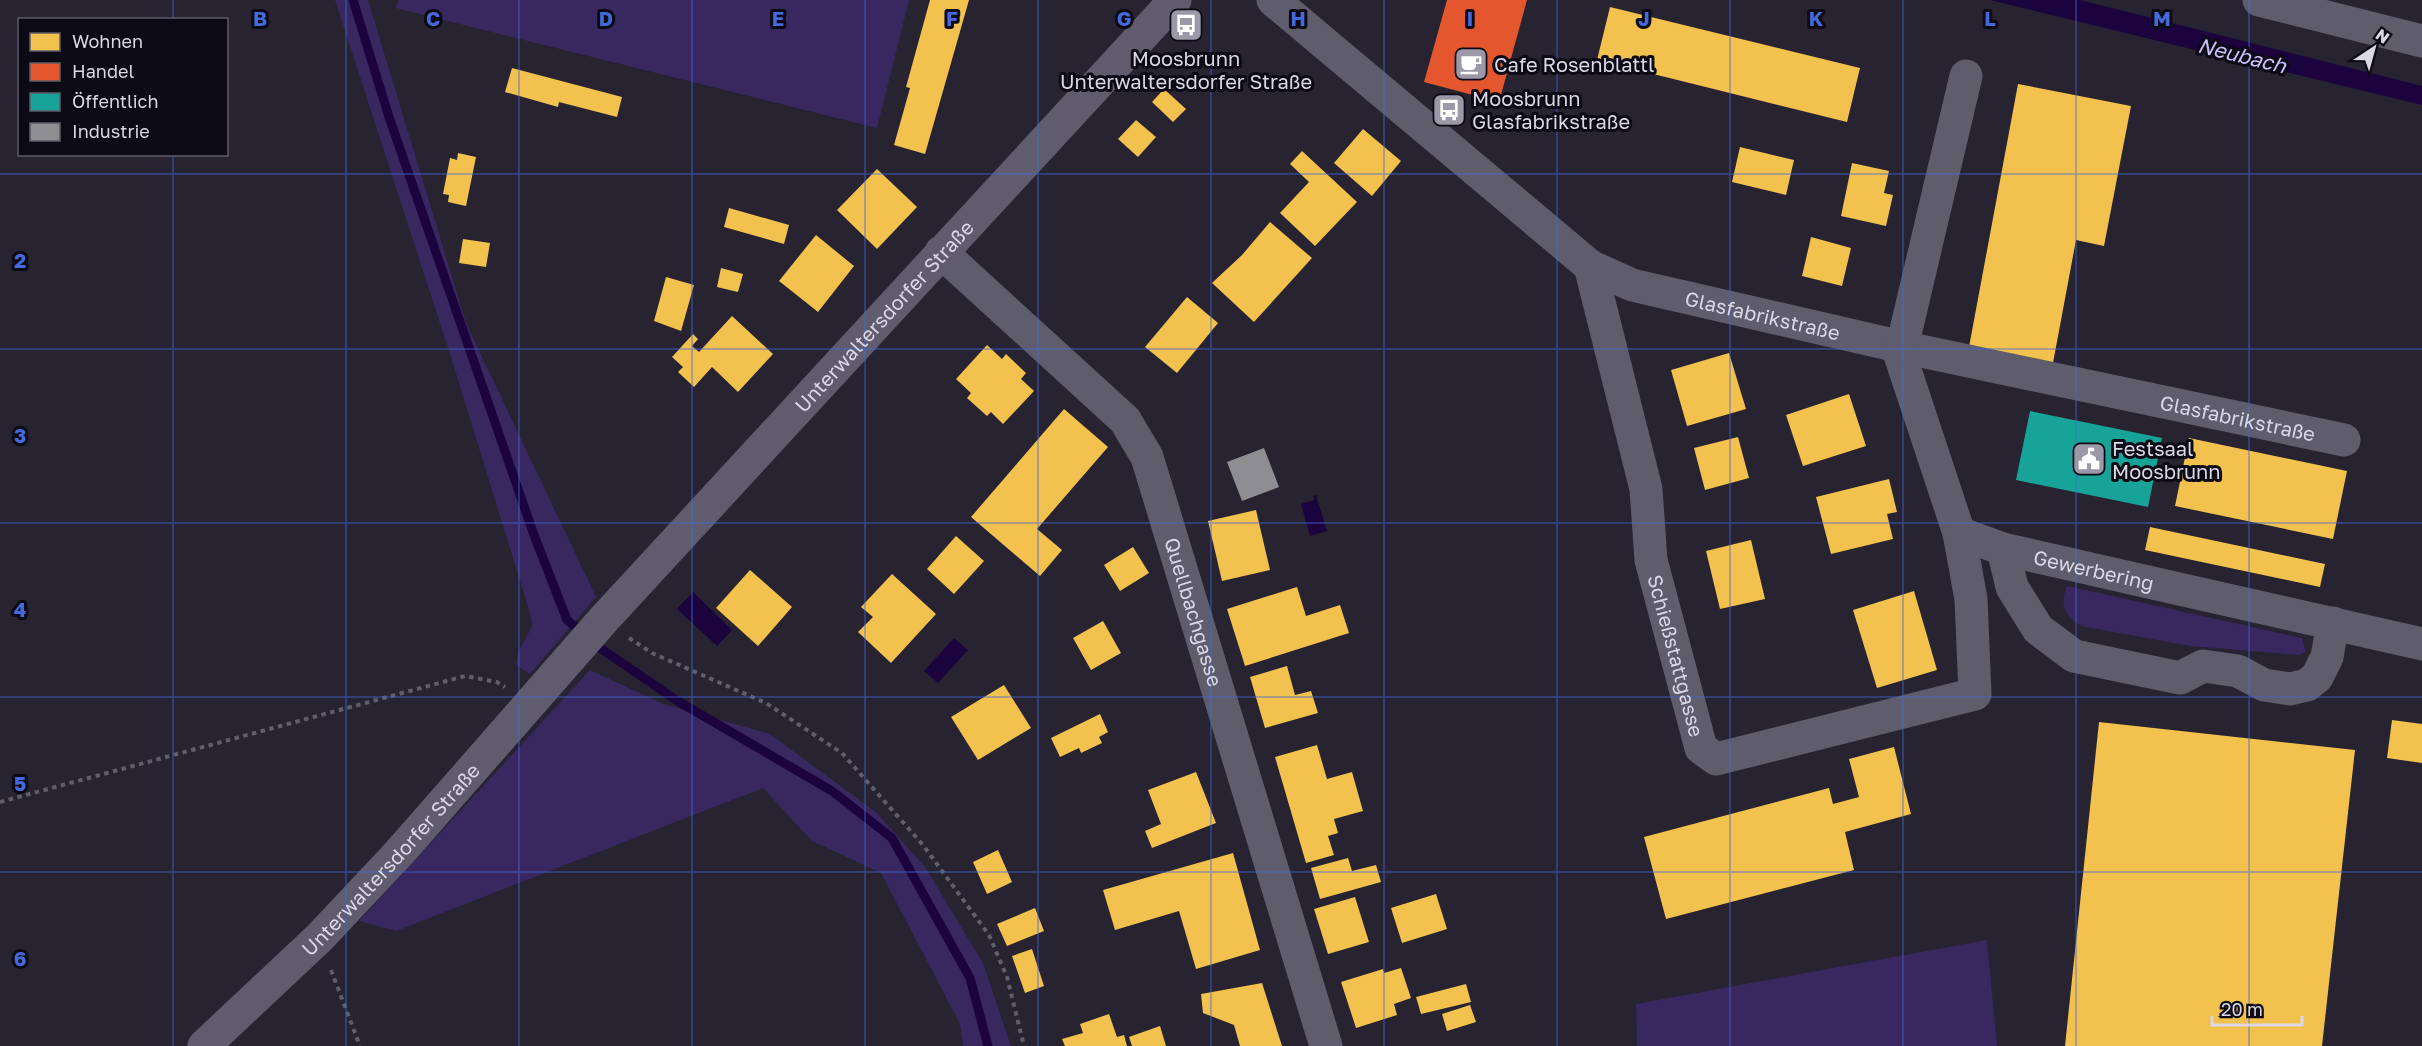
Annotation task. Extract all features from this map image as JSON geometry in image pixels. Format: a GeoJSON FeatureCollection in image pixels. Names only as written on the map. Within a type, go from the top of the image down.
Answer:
{"type":"FeatureCollection","features":[{"type":"Feature","properties":{"kind":"main road","name":"Unterwaltersdorfer Straße"},"geometry":{"type":"LineString","coordinates":[[204,1046],[319,938],[399,853],[598,626],[1175,0]]}},
{"type":"Feature","properties":{"kind":"street","name":"Glasfabrikstraße"},"geometry":{"type":"LineString","coordinates":[[1273,0],[1590,266],[1632,285],[1899,347],[2344,440]]}},
{"type":"Feature","properties":{"kind":"street"},"geometry":{"type":"LineString","coordinates":[[2259,0],[2422,41]]}},
{"type":"Feature","properties":{"kind":"street"},"geometry":{"type":"LineString","coordinates":[[1959,532],[1899,347],[1966,76]]}},
{"type":"Feature","properties":{"kind":"street","name":"Quellbachgasse"},"geometry":{"type":"LineString","coordinates":[[942,252],[1125,420],[1147,457],[1326,1046]]}},
{"type":"Feature","properties":{"kind":"street","name":"Schießstattgasse"},"geometry":{"type":"LineString","coordinates":[[1590,266],[1646,489],[1651,560],[1701,748],[1716,759],[1975,694],[1971,599],[1959,532]]}},
{"type":"Feature","properties":{"kind":"street","name":"Gewerbering"},"geometry":{"type":"LineString","coordinates":[[1959,532],[2003,549],[2422,644]]}},
{"type":"Feature","properties":{"kind":"street"},"geometry":{"type":"LineString","coordinates":[[2003,549],[2012,587],[2038,629],[2074,656],[2180,678],[2203,666],[2238,671],[2264,685],[2290,689],[2307,685],[2317,677],[2327,657],[2333,623]]}},
{"type":"Feature","properties":{"kind":"path"},"geometry":{"type":"LineString","coordinates":[[598,626],[625,636],[652,653],[766,703],[842,753],[923,845],[989,935],[1007,977],[1024,1046]]}},
{"type":"Feature","properties":{"kind":"path"},"geometry":{"type":"LineString","coordinates":[[0,802],[465,676],[497,682],[531,702]]}},
{"type":"Feature","properties":{"kind":"path"},"geometry":{"type":"LineString","coordinates":[[319,938],[360,1046]]}},
{"type":"Feature","properties":{"kind":"shaded area"},"geometry":{"type":"Polygon","coordinates":[[[335,0],[368,0],[466,323],[596,597],[530,674],[516,665],[518,652],[533,625],[529,610],[451,357],[335,0]]]}},
{"type":"Feature","properties":{"kind":"shaded area"},"geometry":{"type":"Polygon","coordinates":[[[398,0],[909,0],[877,128],[396,8],[398,0]]]}},
{"type":"Feature","properties":{"kind":"shaded area"},"geometry":{"type":"Polygon","coordinates":[[[2067,586],[2302,638],[2306,652],[2299,655],[2190,646],[2081,626],[2067,614],[2065,609],[2064,598],[2067,586]]]}},
{"type":"Feature","properties":{"kind":"shaded area"},"geometry":{"type":"Polygon","coordinates":[[[590,670],[663,704],[770,734],[877,813],[925,867],[983,963],[1011,1046],[963,1046],[960,1024],[881,873],[812,841],[763,788],[396,931],[359,921],[590,670]]]}},
{"type":"Feature","properties":{"kind":"shaded area"},"geometry":{"type":"Polygon","coordinates":[[[1987,940],[1997,1046],[1637,1046],[1636,1004],[1987,940]]]}},
{"type":"Feature","properties":{"kind":"water","name":"Neubach"},"geometry":{"type":"Polygon","coordinates":[[[1990,0],[2080,0],[2422,86],[2422,105],[1990,0]]]}},
{"type":"Feature","properties":{"kind":"water"},"geometry":{"type":"Polygon","coordinates":[[[1316,495],[1327,531],[1310,536],[1301,504],[1314,500],[1313,496],[1316,495]]]}},
{"type":"Feature","properties":{"kind":"water"},"geometry":{"type":"Polygon","coordinates":[[[693,592],[732,630],[717,646],[677,609],[693,592]]]}},
{"type":"Feature","properties":{"kind":"water"},"geometry":{"type":"Polygon","coordinates":[[[954,638],[968,650],[938,683],[924,671],[954,638]]]}},
{"type":"Feature","properties":{"kind":"building: Wohnen"},"geometry":{"type":"Polygon","coordinates":[[[930,0],[969,0],[925,154],[894,145],[910,88],[906,87],[930,0]]]}},
{"type":"Feature","properties":{"kind":"building: Wohnen"},"geometry":{"type":"Polygon","coordinates":[[[1610,7],[1860,68],[1847,122],[1597,60],[1610,7]]]}},
{"type":"Feature","properties":{"kind":"building: Wohnen"},"geometry":{"type":"Polygon","coordinates":[[[512,68],[622,97],[617,117],[559,102],[558,107],[505,92],[512,68]]]}},
{"type":"Feature","properties":{"kind":"building: Wohnen"},"geometry":{"type":"Polygon","coordinates":[[[2018,84],[2131,106],[2104,246],[2076,240],[2053,363],[1969,347],[2018,84]]]}},
{"type":"Feature","properties":{"kind":"building: Wohnen"},"geometry":{"type":"Polygon","coordinates":[[[1164,89],[1186,109],[1173,122],[1152,102],[1164,89]]]}},
{"type":"Feature","properties":{"kind":"building: Wohnen"},"geometry":{"type":"Polygon","coordinates":[[[1136,120],[1156,137],[1138,157],[1118,139],[1136,120]]]}},
{"type":"Feature","properties":{"kind":"building: Wohnen"},"geometry":{"type":"Polygon","coordinates":[[[1363,129],[1401,161],[1372,196],[1334,163],[1363,129]]]}},
{"type":"Feature","properties":{"kind":"building: Wohnen"},"geometry":{"type":"Polygon","coordinates":[[[1740,147],[1794,160],[1786,195],[1732,182],[1740,147]]]}},
{"type":"Feature","properties":{"kind":"building: Wohnen"},"geometry":{"type":"Polygon","coordinates":[[[1302,151],[1357,202],[1315,246],[1280,213],[1309,182],[1290,164],[1302,151]]]}},
{"type":"Feature","properties":{"kind":"building: Wohnen"},"geometry":{"type":"Polygon","coordinates":[[[458,153],[476,157],[466,206],[448,202],[449,195],[443,194],[450,158],[457,160],[458,153]]]}},
{"type":"Feature","properties":{"kind":"building: Wohnen"},"geometry":{"type":"Polygon","coordinates":[[[1852,163],[1889,171],[1884,193],[1893,195],[1886,226],[1841,216],[1852,163]]]}},
{"type":"Feature","properties":{"kind":"building: Wohnen"},"geometry":{"type":"Polygon","coordinates":[[[877,169],[917,207],[877,249],[837,210],[877,169]]]}},
{"type":"Feature","properties":{"kind":"building: Wohnen"},"geometry":{"type":"Polygon","coordinates":[[[729,208],[789,225],[784,244],[724,227],[729,208]]]}},
{"type":"Feature","properties":{"kind":"building: Wohnen"},"geometry":{"type":"Polygon","coordinates":[[[1270,222],[1312,258],[1254,322],[1212,283],[1242,255],[1270,222]]]}},
{"type":"Feature","properties":{"kind":"building: Wohnen"},"geometry":{"type":"Polygon","coordinates":[[[816,235],[854,266],[818,312],[779,281],[816,235]]]}},
{"type":"Feature","properties":{"kind":"building: Wohnen"},"geometry":{"type":"Polygon","coordinates":[[[1811,237],[1851,248],[1842,286],[1802,276],[1811,237]]]}},
{"type":"Feature","properties":{"kind":"building: Wohnen"},"geometry":{"type":"Polygon","coordinates":[[[463,239],[490,243],[486,267],[459,263],[463,239]]]}},
{"type":"Feature","properties":{"kind":"building: Wohnen"},"geometry":{"type":"Polygon","coordinates":[[[721,268],[743,274],[738,292],[717,287],[721,268]]]}},
{"type":"Feature","properties":{"kind":"building: Wohnen"},"geometry":{"type":"Polygon","coordinates":[[[666,277],[694,285],[681,331],[654,321],[666,277]]]}},
{"type":"Feature","properties":{"kind":"building: Wohnen"},"geometry":{"type":"Polygon","coordinates":[[[1187,297],[1218,323],[1177,373],[1145,347],[1187,297]]]}},
{"type":"Feature","properties":{"kind":"building: Wohnen"},"geometry":{"type":"Polygon","coordinates":[[[732,316],[773,354],[738,392],[712,367],[694,387],[678,372],[683,367],[672,357],[693,334],[698,339],[692,346],[699,352],[732,316]]]}},
{"type":"Feature","properties":{"kind":"building: Wohnen"},"geometry":{"type":"Polygon","coordinates":[[[987,345],[1002,359],[1006,354],[1026,373],[1021,379],[1034,391],[1003,424],[991,412],[987,416],[967,398],[971,393],[956,379],[987,345]]]}},
{"type":"Feature","properties":{"kind":"building: Wohnen"},"geometry":{"type":"Polygon","coordinates":[[[1729,353],[1746,409],[1687,426],[1671,370],[1729,353]]]}},
{"type":"Feature","properties":{"kind":"building: Wohnen"},"geometry":{"type":"Polygon","coordinates":[[[1849,394],[1866,446],[1803,466],[1786,415],[1849,394]]]}},
{"type":"Feature","properties":{"kind":"building: Wohnen"},"geometry":{"type":"Polygon","coordinates":[[[1064,409],[1108,447],[1037,529],[1062,550],[1040,576],[971,517],[1064,409]]]}},
{"type":"Feature","properties":{"kind":"building: Wohnen"},"geometry":{"type":"Polygon","coordinates":[[[1738,437],[1749,478],[1705,490],[1694,448],[1738,437]]]}},
{"type":"Feature","properties":{"kind":"building: Wohnen"},"geometry":{"type":"Polygon","coordinates":[[[2189,438],[2347,471],[2333,539],[2175,506],[2189,438]]]}},
{"type":"Feature","properties":{"kind":"building: Wohnen"},"geometry":{"type":"Polygon","coordinates":[[[1889,479],[1897,512],[1887,514],[1893,539],[1831,554],[1816,497],[1889,479]]]}},
{"type":"Feature","properties":{"kind":"building: Wohnen"},"geometry":{"type":"Polygon","coordinates":[[[1256,510],[1270,570],[1222,581],[1208,521],[1256,510]]]}},
{"type":"Feature","properties":{"kind":"building: Wohnen"},"geometry":{"type":"Polygon","coordinates":[[[2150,527],[2325,564],[2320,587],[2145,550],[2150,527]]]}},
{"type":"Feature","properties":{"kind":"building: Wohnen"},"geometry":{"type":"Polygon","coordinates":[[[956,536],[984,561],[954,594],[927,569],[956,536]]]}},
{"type":"Feature","properties":{"kind":"building: Wohnen"},"geometry":{"type":"Polygon","coordinates":[[[1751,540],[1765,599],[1720,609],[1706,551],[1751,540]]]}},
{"type":"Feature","properties":{"kind":"building: Wohnen"},"geometry":{"type":"Polygon","coordinates":[[[1133,547],[1149,573],[1120,591],[1104,565],[1133,547]]]}},
{"type":"Feature","properties":{"kind":"building: Wohnen"},"geometry":{"type":"Polygon","coordinates":[[[750,570],[792,607],[758,646],[716,608],[750,570]]]}},
{"type":"Feature","properties":{"kind":"building: Wohnen"},"geometry":{"type":"Polygon","coordinates":[[[892,574],[936,614],[891,663],[858,632],[873,617],[861,607],[892,574]]]}},
{"type":"Feature","properties":{"kind":"building: Wohnen"},"geometry":{"type":"Polygon","coordinates":[[[1297,587],[1306,616],[1340,605],[1349,633],[1245,666],[1227,609],[1297,587]]]}},
{"type":"Feature","properties":{"kind":"building: Wohnen"},"geometry":{"type":"Polygon","coordinates":[[[1914,591],[1937,670],[1877,688],[1853,610],[1914,591]]]}},
{"type":"Feature","properties":{"kind":"building: Wohnen"},"geometry":{"type":"Polygon","coordinates":[[[1103,621],[1121,653],[1091,670],[1073,638],[1103,621]]]}},
{"type":"Feature","properties":{"kind":"building: Wohnen"},"geometry":{"type":"Polygon","coordinates":[[[1287,666],[1295,695],[1311,691],[1318,713],[1265,728],[1250,677],[1287,666]]]}},
{"type":"Feature","properties":{"kind":"building: Wohnen"},"geometry":{"type":"Polygon","coordinates":[[[1004,685],[1031,728],[978,760],[951,717],[1004,685]]]}},
{"type":"Feature","properties":{"kind":"building: Wohnen"},"geometry":{"type":"Polygon","coordinates":[[[1100,714],[1108,732],[1099,737],[1102,743],[1081,753],[1079,748],[1060,757],[1051,738],[1100,714]]]}},
{"type":"Feature","properties":{"kind":"building: Wohnen"},"geometry":{"type":"Polygon","coordinates":[[[2392,720],[2422,724],[2422,763],[2387,758],[2392,720]]]}},
{"type":"Feature","properties":{"kind":"building: Wohnen"},"geometry":{"type":"Polygon","coordinates":[[[2099,722],[2355,750],[2322,1046],[2065,1046],[2099,722]]]}},
{"type":"Feature","properties":{"kind":"building: Wohnen"},"geometry":{"type":"Polygon","coordinates":[[[1317,745],[1327,779],[1352,772],[1363,811],[1334,819],[1338,833],[1328,836],[1334,855],[1306,863],[1275,757],[1317,745]]]}},
{"type":"Feature","properties":{"kind":"building: Wohnen"},"geometry":{"type":"Polygon","coordinates":[[[1894,747],[1911,814],[1845,832],[1854,870],[1666,919],[1644,837],[1829,788],[1833,804],[1859,797],[1849,759],[1894,747]]]}},
{"type":"Feature","properties":{"kind":"building: Wohnen"},"geometry":{"type":"Polygon","coordinates":[[[1196,772],[1216,823],[1152,848],[1145,831],[1161,824],[1148,790],[1196,772]]]}},
{"type":"Feature","properties":{"kind":"building: Wohnen"},"geometry":{"type":"Polygon","coordinates":[[[998,850],[1012,882],[987,894],[973,862],[998,850]]]}},
{"type":"Feature","properties":{"kind":"building: Wohnen"},"geometry":{"type":"Polygon","coordinates":[[[1233,853],[1260,950],[1196,969],[1179,911],[1115,930],[1103,890],[1233,853]]]}},
{"type":"Feature","properties":{"kind":"building: Wohnen"},"geometry":{"type":"Polygon","coordinates":[[[1348,858],[1352,871],[1376,865],[1381,882],[1320,899],[1311,868],[1348,858]]]}},
{"type":"Feature","properties":{"kind":"building: Wohnen"},"geometry":{"type":"Polygon","coordinates":[[[1436,894],[1447,929],[1402,943],[1391,908],[1436,894]]]}},
{"type":"Feature","properties":{"kind":"building: Wohnen"},"geometry":{"type":"Polygon","coordinates":[[[1355,897],[1369,942],[1328,954],[1314,909],[1355,897]]]}},
{"type":"Feature","properties":{"kind":"building: Wohnen"},"geometry":{"type":"Polygon","coordinates":[[[1035,908],[1044,931],[1007,946],[997,924],[1035,908]]]}},
{"type":"Feature","properties":{"kind":"building: Wohnen"},"geometry":{"type":"Polygon","coordinates":[[[1032,949],[1044,986],[1025,993],[1012,956],[1032,949]]]}},
{"type":"Feature","properties":{"kind":"building: Wohnen"},"geometry":{"type":"Polygon","coordinates":[[[1401,968],[1411,998],[1394,1004],[1397,1015],[1356,1028],[1341,982],[1383,969],[1384,973],[1401,968]]]}},
{"type":"Feature","properties":{"kind":"building: Wohnen"},"geometry":{"type":"Polygon","coordinates":[[[1262,983],[1282,1046],[1240,1046],[1234,1025],[1203,1013],[1201,994],[1262,983]]]}},
{"type":"Feature","properties":{"kind":"building: Wohnen"},"geometry":{"type":"Polygon","coordinates":[[[1466,984],[1471,1002],[1421,1014],[1416,997],[1466,984]]]}},
{"type":"Feature","properties":{"kind":"building: Wohnen"},"geometry":{"type":"Polygon","coordinates":[[[1470,1005],[1476,1022],[1447,1031],[1442,1014],[1470,1005]]]}},
{"type":"Feature","properties":{"kind":"building: Wohnen"},"geometry":{"type":"Polygon","coordinates":[[[1109,1014],[1117,1037],[1124,1035],[1127,1046],[1065,1046],[1062,1039],[1083,1033],[1080,1024],[1109,1014]]]}},
{"type":"Feature","properties":{"kind":"building: Wohnen"},"geometry":{"type":"Polygon","coordinates":[[[1160,1026],[1166,1046],[1132,1046],[1129,1037],[1160,1026]]]}},
{"type":"Feature","properties":{"kind":"building: Handel"},"geometry":{"type":"Polygon","coordinates":[[[1447,0],[1527,0],[1499,102],[1424,82],[1447,0]]]}},
{"type":"Feature","properties":{"kind":"building: Öffentlich","name":"Festsaal Moosbrunn"},"geometry":{"type":"Polygon","coordinates":[[[2030,411],[2162,438],[2148,507],[2016,480],[2030,411]]]}},
{"type":"Feature","properties":{"kind":"building: Industrie"},"geometry":{"type":"Polygon","coordinates":[[[1264,448],[1279,487],[1242,501],[1227,462],[1264,448]]]}},
{"type":"Feature","properties":{"kind":"waterway"},"geometry":{"type":"LineString","coordinates":[[353,0],[389,117],[534,535],[567,620],[603,650],[676,700],[832,791],[892,838],[970,978],[988,1046]]}},
{"type":"Feature","properties":{"kind":"place","name":"Moosbrunn Unterwaltersdorfer Straße"},"geometry":{"type":"Point","coordinates":[1186,25]}},
{"type":"Feature","properties":{"kind":"place","name":"Cafe Rosenblattl"},"geometry":{"type":"Point","coordinates":[1471,64]}},
{"type":"Feature","properties":{"kind":"place","name":"Moosbrunn Glasfabrikstraße"},"geometry":{"type":"Point","coordinates":[1449,110]}},
{"type":"Feature","properties":{"kind":"place","name":"Festsaal Moosbrunn"},"geometry":{"type":"Point","coordinates":[2089,459]}}]}
